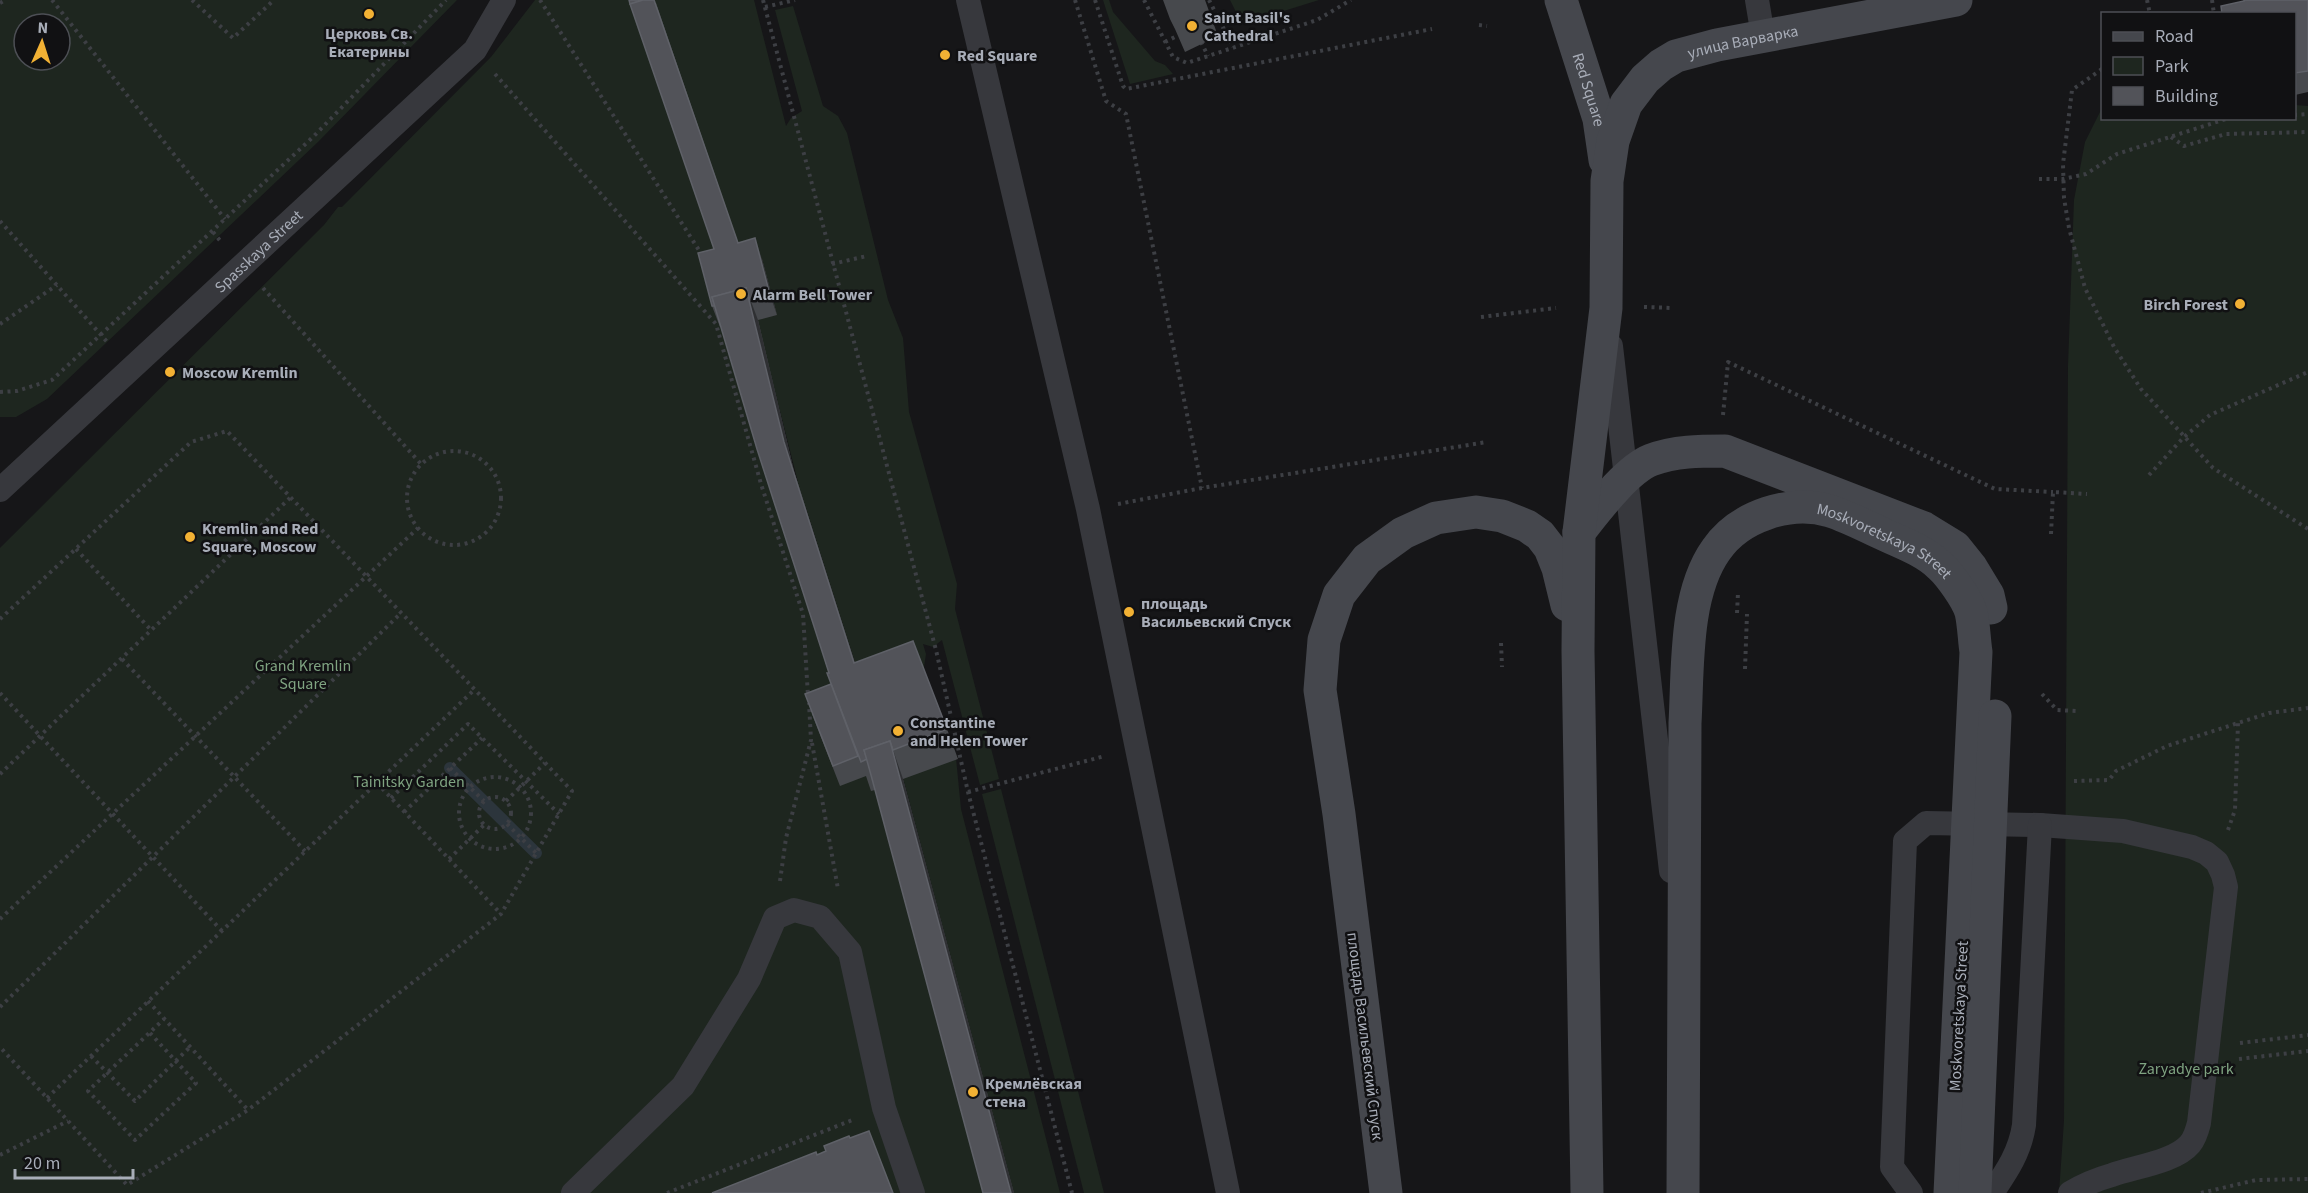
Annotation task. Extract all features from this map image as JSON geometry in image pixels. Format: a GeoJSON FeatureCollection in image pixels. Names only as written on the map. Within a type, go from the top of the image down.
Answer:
{"type":"FeatureCollection","features":[{"type":"Feature","properties":{"kind":"main road","name":"Red Square"},"geometry":{"type":"LineString","coordinates":[[1561,0],[1599,119],[1607,181]]}},
{"type":"Feature","properties":{"kind":"main road","name":"улица Варварка"},"geometry":{"type":"LineString","coordinates":[[1607,181],[1613,141],[1626,104],[1645,79],[1676,56],[1697,49],[1956,0]]}},
{"type":"Feature","properties":{"kind":"main road"},"geometry":{"type":"LineString","coordinates":[[1587,1193],[1578,651],[1579,532],[1622,307],[1607,181]]}},
{"type":"Feature","properties":{"kind":"main road","name":"Moskvoretskaya Street"},"geometry":{"type":"LineString","coordinates":[[1579,532],[1609,496],[1649,461],[1675,453],[1725,452],[1924,528],[1955,548],[1971,567],[1988,595],[1993,612],[1997,654],[1979,824],[1950,1193]]}},
{"type":"Feature","properties":{"kind":"main road","name":"Moskvoretskaya Street"},"geometry":{"type":"LineString","coordinates":[[1683,1193],[1685,723],[1689,647],[1695,605],[1708,562],[1717,547],[1739,527],[1754,518],[1778,510],[1804,507],[1829,510],[1909,547],[1940,566],[1955,584],[1970,610],[1976,652],[1979,824],[1975,1193]]}},
{"type":"Feature","properties":{"kind":"main road","name":"площадь Васильевский Спуск"},"geometry":{"type":"LineString","coordinates":[[1386,1193],[1339,814],[1320,690],[1324,640],[1339,595],[1367,559],[1403,533],[1436,518],[1476,513],[1502,516],[1534,531],[1550,548],[1558,568],[1578,651]]}},
{"type":"Feature","properties":{"kind":"lane","name":"Spasskaya Street"},"geometry":{"type":"LineString","coordinates":[[0,490],[475,50],[504,0]]}},
{"type":"Feature","properties":{"kind":"lane"},"geometry":{"type":"LineString","coordinates":[[969,0],[1088,509],[1228,1193]]}},
{"type":"Feature","properties":{"kind":"lane"},"geometry":{"type":"LineString","coordinates":[[1757,0],[1763,36]]}},
{"type":"Feature","properties":{"kind":"lane"},"geometry":{"type":"LineString","coordinates":[[1622,307],[1627,478],[1669,843],[1683,1053]]}},
{"type":"Feature","properties":{"kind":"lane"},"geometry":{"type":"LineString","coordinates":[[1911,1193],[1892,1167],[1905,841],[1926,823],[2040,825],[2123,831],[2192,847],[2206,853],[2217,862],[2223,874],[2226,887],[2199,1123],[2195,1136],[2189,1146],[2161,1160],[2113,1174],[2070,1193]]}},
{"type":"Feature","properties":{"kind":"lane"},"geometry":{"type":"LineString","coordinates":[[1992,1193],[2012,1165],[2022,1138],[2024,1125],[2040,825]]}},
{"type":"Feature","properties":{"kind":"lane"},"geometry":{"type":"LineString","coordinates":[[573,1193],[683,1086],[749,979],[775,918],[794,910],[820,917],[850,952],[884,1108],[913,1193]]}},
{"type":"Feature","properties":{"kind":"path"},"geometry":{"type":"LineString","coordinates":[[0,3],[5,0]]}},
{"type":"Feature","properties":{"kind":"path"},"geometry":{"type":"LineString","coordinates":[[52,0],[225,219]]}},
{"type":"Feature","properties":{"kind":"path"},"geometry":{"type":"LineString","coordinates":[[192,0],[233,38],[274,0]]}},
{"type":"Feature","properties":{"kind":"path"},"geometry":{"type":"LineString","coordinates":[[0,392],[17,391],[52,380],[313,137],[446,0]]}},
{"type":"Feature","properties":{"kind":"path"},"geometry":{"type":"LineString","coordinates":[[540,0],[706,261]]}},
{"type":"Feature","properties":{"kind":"path"},"geometry":{"type":"LineString","coordinates":[[763,0],[936,650],[968,792],[1072,1193]]}},
{"type":"Feature","properties":{"kind":"path"},"geometry":{"type":"LineString","coordinates":[[765,8],[795,0]]}},
{"type":"Feature","properties":{"kind":"path"},"geometry":{"type":"LineString","coordinates":[[1075,0],[1106,101],[1125,114],[1202,488]]}},
{"type":"Feature","properties":{"kind":"path"},"geometry":{"type":"LineString","coordinates":[[1095,0],[1123,86],[1126,89],[1432,29]]}},
{"type":"Feature","properties":{"kind":"path"},"geometry":{"type":"LineString","coordinates":[[1144,0],[1173,57],[1187,63],[1317,20],[1351,0]]}},
{"type":"Feature","properties":{"kind":"path"},"geometry":{"type":"LineString","coordinates":[[1209,0],[1233,47]]}},
{"type":"Feature","properties":{"kind":"path"},"geometry":{"type":"LineString","coordinates":[[2147,0],[2148,12]]}},
{"type":"Feature","properties":{"kind":"path"},"geometry":{"type":"LineString","coordinates":[[1209,20],[1216,16]]}},
{"type":"Feature","properties":{"kind":"path"},"geometry":{"type":"LineString","coordinates":[[1479,25],[1487,26]]}},
{"type":"Feature","properties":{"kind":"path"},"geometry":{"type":"LineString","coordinates":[[1166,42],[1177,36]]}},
{"type":"Feature","properties":{"kind":"path"},"geometry":{"type":"LineString","coordinates":[[1201,42],[1208,56]]}},
{"type":"Feature","properties":{"kind":"path"},"geometry":{"type":"LineString","coordinates":[[475,50],[716,324],[761,484],[803,614],[811,740],[839,898]]}},
{"type":"Feature","properties":{"kind":"path"},"geometry":{"type":"LineString","coordinates":[[2101,70],[2072,90],[2063,179],[2069,228],[2085,288],[2114,347],[2141,388],[2184,437],[2213,468],[2308,529]]}},
{"type":"Feature","properties":{"kind":"path"},"geometry":{"type":"LineString","coordinates":[[2039,179],[2063,179],[2086,174],[2117,154],[2214,120]]}},
{"type":"Feature","properties":{"kind":"path"},"geometry":{"type":"LineString","coordinates":[[2170,137],[2184,146],[2226,134],[2308,132]]}},
{"type":"Feature","properties":{"kind":"path"},"geometry":{"type":"LineString","coordinates":[[0,221],[131,369]]}},
{"type":"Feature","properties":{"kind":"path"},"geometry":{"type":"LineString","coordinates":[[213,232],[421,464]]}},
{"type":"Feature","properties":{"kind":"path"},"geometry":{"type":"LineString","coordinates":[[832,264],[867,256]]}},
{"type":"Feature","properties":{"kind":"path"},"geometry":{"type":"LineString","coordinates":[[0,324],[57,285]]}},
{"type":"Feature","properties":{"kind":"path"},"geometry":{"type":"LineString","coordinates":[[1622,307],[1673,308]]}},
{"type":"Feature","properties":{"kind":"path"},"geometry":{"type":"LineString","coordinates":[[1481,317],[1556,308]]}},
{"type":"Feature","properties":{"kind":"path"},"geometry":{"type":"LineString","coordinates":[[1722,423],[1728,362],[1995,489],[2087,494]]}},
{"type":"Feature","properties":{"kind":"path"},"geometry":{"type":"LineString","coordinates":[[2149,475],[2184,437],[2210,415],[2308,372]]}},
{"type":"Feature","properties":{"kind":"path"},"geometry":{"type":"LineString","coordinates":[[0,619],[191,442],[227,431],[572,791],[501,914],[248,1110],[127,1185],[0,1047]]}},
{"type":"Feature","properties":{"kind":"path"},"geometry":{"type":"LineString","coordinates":[[1088,509],[1202,488],[1487,442]]}},
{"type":"Feature","properties":{"kind":"path"},"geometry":{"type":"LineString","coordinates":[[453,451],[470,454],[485,462],[496,476],[501,492],[500,510],[493,525],[481,537],[465,544],[447,544],[431,539],[418,528],[410,512],[407,495],[411,478],[421,464],[436,455],[453,451]]}},
{"type":"Feature","properties":{"kind":"path"},"geometry":{"type":"LineString","coordinates":[[2051,534],[2054,492]]}},
{"type":"Feature","properties":{"kind":"path"},"geometry":{"type":"LineString","coordinates":[[1,771],[290,498]]}},
{"type":"Feature","properties":{"kind":"path"},"geometry":{"type":"LineString","coordinates":[[0,919],[418,528]]}},
{"type":"Feature","properties":{"kind":"path"},"geometry":{"type":"LineString","coordinates":[[76,549],[151,630]]}},
{"type":"Feature","properties":{"kind":"path"},"geometry":{"type":"LineString","coordinates":[[0,1007],[401,613]]}},
{"type":"Feature","properties":{"kind":"path"},"geometry":{"type":"LineString","coordinates":[[1744,669],[1747,614]]}},
{"type":"Feature","properties":{"kind":"path"},"geometry":{"type":"LineString","coordinates":[[1501,644],[1502,667]]}},
{"type":"Feature","properties":{"kind":"path"},"geometry":{"type":"LineString","coordinates":[[122,658],[305,851]]}},
{"type":"Feature","properties":{"kind":"path"},"geometry":{"type":"LineString","coordinates":[[47,1098],[474,690]]}},
{"type":"Feature","properties":{"kind":"path"},"geometry":{"type":"LineString","coordinates":[[0,693],[222,931]]}},
{"type":"Feature","properties":{"kind":"path"},"geometry":{"type":"LineString","coordinates":[[2042,694],[2057,710],[2077,711]]}},
{"type":"Feature","properties":{"kind":"path"},"geometry":{"type":"LineString","coordinates":[[2074,781],[2109,780],[2116,771],[2167,746],[2269,713],[2308,708]]}},
{"type":"Feature","properties":{"kind":"path"},"geometry":{"type":"LineString","coordinates":[[2217,862],[2235,810],[2238,723]]}},
{"type":"Feature","properties":{"kind":"path"},"geometry":{"type":"LineString","coordinates":[[391,798],[468,724],[559,814]]}},
{"type":"Feature","properties":{"kind":"path"},"geometry":{"type":"LineString","coordinates":[[404,812],[482,738]]}},
{"type":"Feature","properties":{"kind":"path"},"geometry":{"type":"LineString","coordinates":[[775,918],[786,838],[811,740]]}},
{"type":"Feature","properties":{"kind":"path"},"geometry":{"type":"LineString","coordinates":[[968,792],[1137,747]]}},
{"type":"Feature","properties":{"kind":"path"},"geometry":{"type":"LineString","coordinates":[[506,801],[545,763]]}},
{"type":"Feature","properties":{"kind":"path"},"geometry":{"type":"LineString","coordinates":[[450,768],[484,801]]}},
{"type":"Feature","properties":{"kind":"path"},"geometry":{"type":"LineString","coordinates":[[496,777],[506,778],[520,788],[528,798],[531,817],[529,826],[521,838],[505,848],[493,849],[481,847],[470,839],[463,831],[459,820],[462,797],[469,787],[477,781],[496,777]]}},
{"type":"Feature","properties":{"kind":"path"},"geometry":{"type":"LineString","coordinates":[[377,783],[501,914]]}},
{"type":"Feature","properties":{"kind":"path"},"geometry":{"type":"LineString","coordinates":[[492,797],[506,801],[511,814],[507,824],[493,829],[484,825],[479,816],[479,810],[484,801],[492,797]]}},
{"type":"Feature","properties":{"kind":"path"},"geometry":{"type":"LineString","coordinates":[[507,824],[536,853]]}},
{"type":"Feature","properties":{"kind":"path"},"geometry":{"type":"LineString","coordinates":[[449,859],[484,825]]}},
{"type":"Feature","properties":{"kind":"path"},"geometry":{"type":"LineString","coordinates":[[148,1001],[248,1110]]}},
{"type":"Feature","properties":{"kind":"path"},"geometry":{"type":"LineString","coordinates":[[150,1033],[196,1083],[135,1140],[88,1091],[164,1019]]}},
{"type":"Feature","properties":{"kind":"path"},"geometry":{"type":"LineString","coordinates":[[2207,1047],[2308,1035]]}},
{"type":"Feature","properties":{"kind":"path"},"geometry":{"type":"LineString","coordinates":[[91,1056],[135,1101],[190,1047]]}},
{"type":"Feature","properties":{"kind":"path"},"geometry":{"type":"LineString","coordinates":[[2233,1060],[2308,1051]]}},
{"type":"Feature","properties":{"kind":"path"},"geometry":{"type":"LineString","coordinates":[[667,1193],[884,1108]]}},
{"type":"Feature","properties":{"kind":"path"},"geometry":{"type":"LineString","coordinates":[[0,1155],[68,1121]]}},
{"type":"Feature","properties":{"kind":"path"},"geometry":{"type":"LineString","coordinates":[[2201,1193],[2256,1180],[2308,1179]]}},
{"type":"Feature","properties":{"kind":"green space"},"geometry":{"type":"Polygon","coordinates":[[[0,0],[457,0],[318,142],[47,399],[16,417],[0,417],[0,0]]]}},
{"type":"Feature","properties":{"kind":"green space","name":"Tainitsky Garden"},"geometry":{"type":"Polygon","coordinates":[[[535,0],[754,0],[786,126],[791,118],[802,111],[775,10],[793,6],[823,106],[838,116],[847,133],[888,300],[903,338],[909,412],[957,584],[955,609],[999,779],[980,785],[942,640],[933,647],[923,644],[926,654],[923,673],[865,694],[805,505],[867,776],[878,787],[986,1193],[0,1193],[0,548],[324,225],[338,207],[342,207],[491,57],[535,0]],[[724,331],[798,482],[761,336],[724,331]]]}},
{"type":"Feature","properties":{"kind":"green space"},"geometry":{"type":"Polygon","coordinates":[[[1103,0],[1109,0],[1113,12],[1155,61],[1165,65],[1173,74],[1130,84],[1103,0]]]}},
{"type":"Feature","properties":{"kind":"green space"},"geometry":{"type":"Polygon","coordinates":[[[1230,0],[1319,0],[1242,24],[1230,0]]]}},
{"type":"Feature","properties":{"kind":"green space","name":"Zaryadye park"},"geometry":{"type":"Polygon","coordinates":[[[2296,105],[2308,106],[2308,1193],[2059,1193],[2064,1121],[2068,366],[2074,200],[2085,142],[2101,110],[2101,120],[2296,120],[2296,105]]]}},
{"type":"Feature","properties":{"kind":"green space"},"geometry":{"type":"Polygon","coordinates":[[[956,758],[961,809],[1060,1193],[1014,1193],[903,778],[956,758]]]}},
{"type":"Feature","properties":{"kind":"green space"},"geometry":{"type":"Polygon","coordinates":[[[1001,789],[1104,1193],[1084,1193],[982,794],[1001,789]]]}},
{"type":"Feature","properties":{"kind":"building"},"geometry":{"type":"Polygon","coordinates":[[[629,0],[643,0],[630,4],[629,0]]]}},
{"type":"Feature","properties":{"kind":"building"},"geometry":{"type":"Polygon","coordinates":[[[643,0],[654,0],[738,243],[755,238],[770,295],[750,300],[746,288],[712,297],[715,306],[712,306],[698,253],[714,249],[630,4],[643,0]]]}},
{"type":"Feature","properties":{"kind":"building"},"geometry":{"type":"Polygon","coordinates":[[[2308,0],[2308,71],[2296,73],[2296,12],[2222,12],[2221,6],[2244,1],[2308,0]]]}},
{"type":"Feature","properties":{"kind":"building"},"geometry":{"type":"Polygon","coordinates":[[[746,288],[784,442],[854,663],[913,641],[947,729],[893,750],[890,741],[864,750],[867,759],[861,762],[827,673],[829,673],[757,449],[712,297],[746,288]]]}},
{"type":"Feature","properties":{"kind":"building"},"geometry":{"type":"Polygon","coordinates":[[[831,684],[858,756],[833,766],[805,694],[831,684]]]}},
{"type":"Feature","properties":{"kind":"building"},"geometry":{"type":"Polygon","coordinates":[[[890,741],[1011,1193],[983,1193],[864,750],[890,741]]]}},
{"type":"Feature","properties":{"kind":"building"},"geometry":{"type":"Polygon","coordinates":[[[869,1131],[893,1193],[712,1193],[816,1152],[817,1155],[826,1151],[824,1146],[869,1131]]]}},
{"type":"Feature","properties":{"kind":"waterway"},"geometry":{"type":"LineString","coordinates":[[450,768],[536,853]]}},
{"type":"Feature","properties":{"kind":"place","name":"Церковь Св. Екатерины"},"geometry":{"type":"Point","coordinates":[369,14]}},
{"type":"Feature","properties":{"kind":"place","name":"Saint Basil's Cathedral"},"geometry":{"type":"Point","coordinates":[1192,26]}},
{"type":"Feature","properties":{"kind":"place","name":"Red Square"},"geometry":{"type":"Point","coordinates":[945,55]}},
{"type":"Feature","properties":{"kind":"place","name":"Alarm Bell Tower"},"geometry":{"type":"Point","coordinates":[741,294]}},
{"type":"Feature","properties":{"kind":"place","name":"Birch Forest"},"geometry":{"type":"Point","coordinates":[2240,304]}},
{"type":"Feature","properties":{"kind":"place","name":"Moscow Kremlin"},"geometry":{"type":"Point","coordinates":[170,372]}},
{"type":"Feature","properties":{"kind":"place","name":"Kremlin and Red Square, Moscow"},"geometry":{"type":"Point","coordinates":[190,537]}},
{"type":"Feature","properties":{"kind":"place","name":"площадь Васильевский Спуск"},"geometry":{"type":"Point","coordinates":[1129,612]}},
{"type":"Feature","properties":{"kind":"place","name":"Constantine and Helen Tower"},"geometry":{"type":"Point","coordinates":[898,731]}},
{"type":"Feature","properties":{"kind":"place","name":"Кремлёвская стена"},"geometry":{"type":"Point","coordinates":[973,1092]}},
{"type":"Feature","properties":{"kind":"park label","name":"Grand Kremlin Square"},"geometry":{"type":"Point","coordinates":[303,674]}}]}
